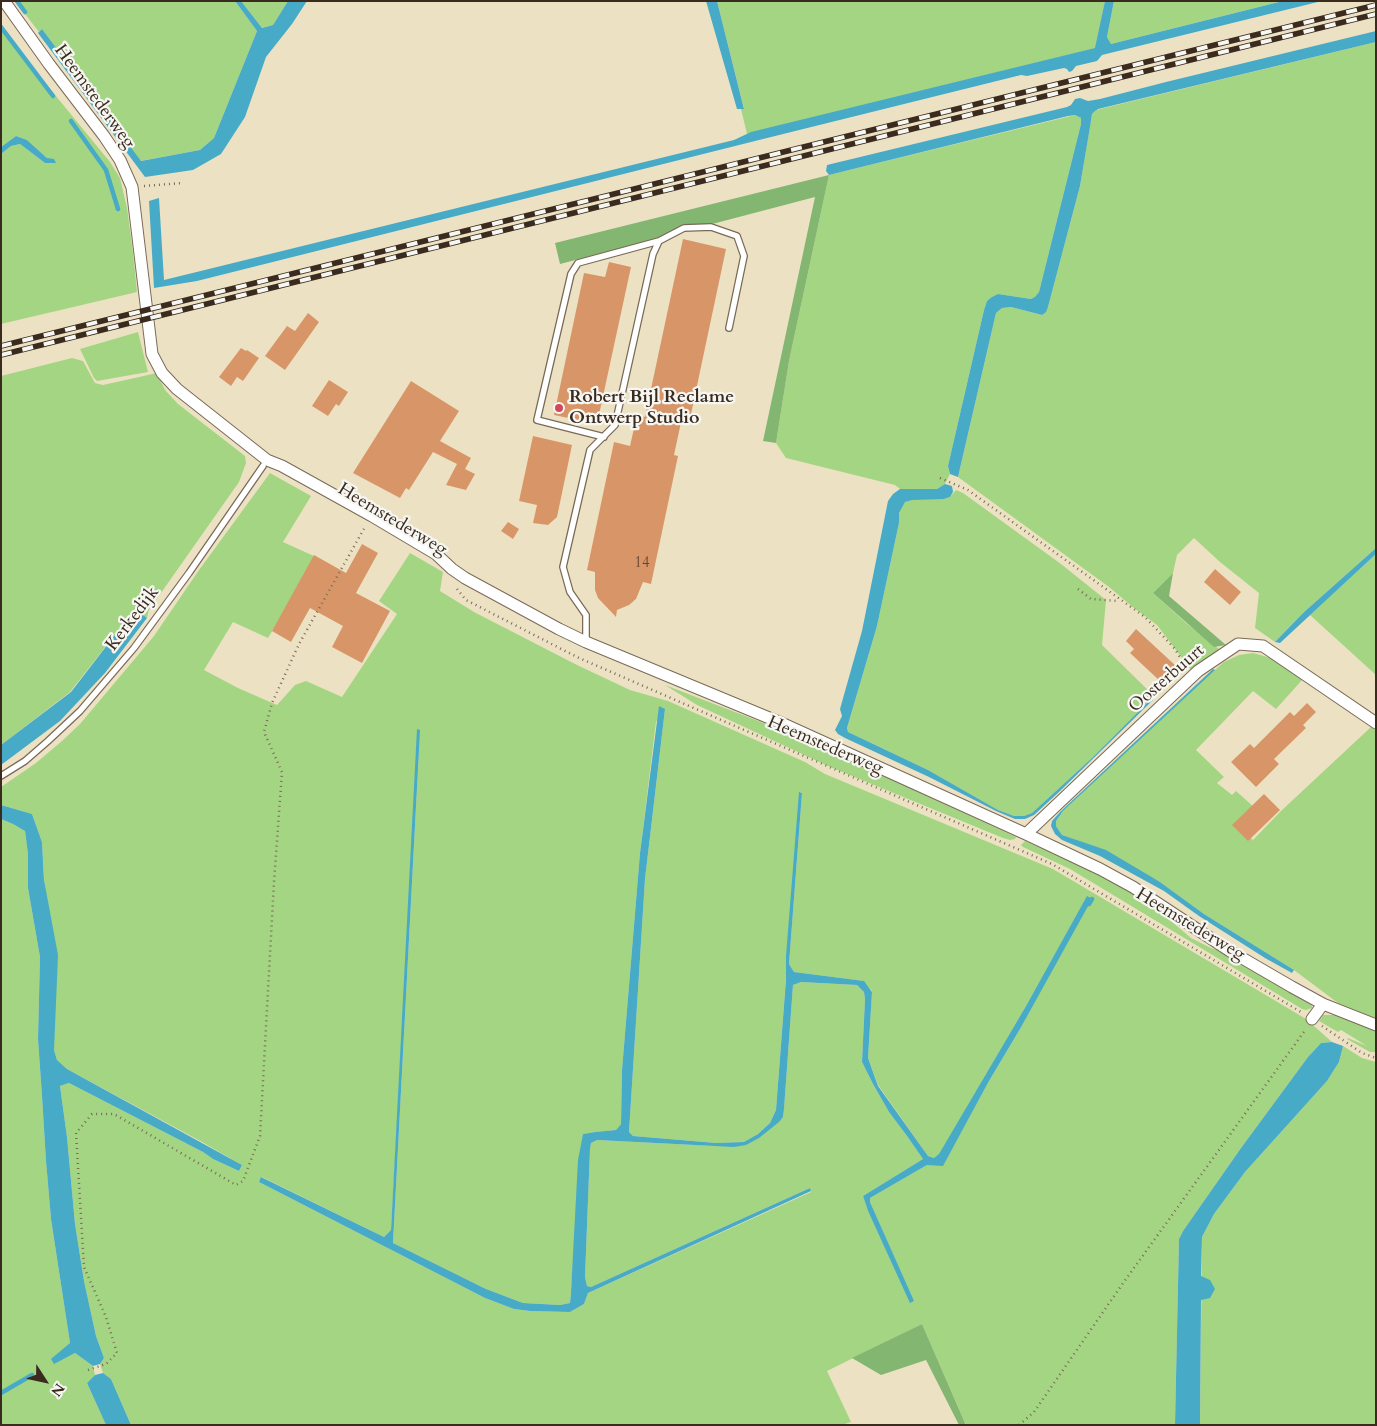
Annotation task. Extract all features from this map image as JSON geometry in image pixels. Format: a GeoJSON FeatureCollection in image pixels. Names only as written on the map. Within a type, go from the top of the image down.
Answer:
{"type":"FeatureCollection","features":[{"type":"Feature","properties":{"kind":"street","name":"Heemstederweg"},"geometry":{"type":"LineString","coordinates":[[4,1],[104,136],[120,160],[132,187],[152,354],[162,373],[265,463],[282,466],[369,520],[436,554],[465,578],[586,642],[779,722],[1100,869],[1133,887],[1230,951],[1292,987],[1323,1004],[1376,1025]]}},
{"type":"Feature","properties":{"kind":"street","name":"Oosterbuurt"},"geometry":{"type":"LineString","coordinates":[[1026,834],[1192,676],[1238,644],[1263,646],[1376,723]]}},
{"type":"Feature","properties":{"kind":"street"},"geometry":{"type":"LineString","coordinates":[[1312,1019],[1323,1004]]}},
{"type":"Feature","properties":{"kind":"lane"},"geometry":{"type":"LineString","coordinates":[[604,437],[537,420],[571,274],[578,263],[659,241],[684,228],[711,227],[737,236],[744,256],[728,328]]}},
{"type":"Feature","properties":{"kind":"lane"},"geometry":{"type":"LineString","coordinates":[[586,642],[586,615],[570,592],[563,568],[590,450],[615,425],[653,254],[659,241]]}},
{"type":"Feature","properties":{"kind":"lane","name":"Kerkedijk"},"geometry":{"type":"LineString","coordinates":[[1,776],[31,756],[80,711],[134,648],[195,565],[265,463]]}},
{"type":"Feature","properties":{"kind":"path"},"geometry":{"type":"LineString","coordinates":[[132,187],[182,184]]}},
{"type":"Feature","properties":{"kind":"path"},"geometry":{"type":"LineString","coordinates":[[940,478],[968,490],[1145,617],[1175,649],[1192,676]]}},
{"type":"Feature","properties":{"kind":"path"},"geometry":{"type":"LineString","coordinates":[[88,1370],[106,1364],[117,1353],[106,1317],[84,1267],[76,1133],[92,1114],[114,1114],[236,1185],[243,1181],[260,1136],[282,772],[264,732],[272,703],[299,644],[369,520]]}},
{"type":"Feature","properties":{"kind":"path","name":"Heemstederweg"},"geometry":{"type":"LineString","coordinates":[[455,586],[466,600],[579,658],[1052,864],[1312,1019],[1362,1053],[1375,1057]]}},
{"type":"Feature","properties":{"kind":"path"},"geometry":{"type":"LineString","coordinates":[[1078,589],[1091,599],[1121,601]]}},
{"type":"Feature","properties":{"kind":"path"},"geometry":{"type":"LineString","coordinates":[[1019,1425],[1034,1412],[1121,1286],[1312,1019]]}},
{"type":"Feature","properties":{"kind":"green space"},"geometry":{"type":"Polygon","coordinates":[[[15,1],[235,1],[257,31],[214,138],[200,150],[140,161],[42,29],[39,32],[15,1]]]}},
{"type":"Feature","properties":{"kind":"green space"},"geometry":{"type":"Polygon","coordinates":[[[241,1],[288,1],[273,25],[262,28],[241,1]]]}},
{"type":"Feature","properties":{"kind":"green space"},"geometry":{"type":"Polygon","coordinates":[[[717,1],[1105,1],[1096,48],[747,134],[741,109],[744,108],[717,1]]]}},
{"type":"Feature","properties":{"kind":"green space"},"geometry":{"type":"Polygon","coordinates":[[[1114,1],[1283,1],[1111,44],[1107,37],[1114,1]]]}},
{"type":"Feature","properties":{"kind":"green space"},"geometry":{"type":"Polygon","coordinates":[[[1,29],[110,162],[120,178],[127,208],[137,292],[1,324],[1,154],[11,146],[20,144],[45,163],[47,158],[27,140],[16,136],[1,147],[1,29]]]}},
{"type":"Feature","properties":{"kind":"green space"},"geometry":{"type":"Polygon","coordinates":[[[1376,42],[1376,548],[1303,613],[1275,642],[1255,628],[1259,593],[1220,562],[1194,538],[1177,555],[1173,573],[1153,593],[1186,623],[1219,649],[1192,671],[1157,625],[1109,587],[958,477],[996,313],[1002,308],[1011,307],[1042,315],[1048,307],[1080,186],[1092,114],[1096,110],[1376,42]]]}},
{"type":"Feature","properties":{"kind":"green space"},"geometry":{"type":"Polygon","coordinates":[[[1075,115],[1081,118],[1081,124],[1039,292],[1035,298],[1031,299],[998,294],[987,301],[948,466],[950,474],[945,484],[937,489],[900,489],[895,485],[786,458],[776,443],[789,361],[829,175],[1075,115]]]}},
{"type":"Feature","properties":{"kind":"green space"},"geometry":{"type":"Polygon","coordinates":[[[829,175],[789,361],[776,443],[763,441],[815,197],[560,264],[555,243],[829,175]]]}},
{"type":"Feature","properties":{"kind":"green space"},"geometry":{"type":"Polygon","coordinates":[[[138,332],[148,372],[97,381],[80,349],[138,332]]]}},
{"type":"Feature","properties":{"kind":"green space"},"geometry":{"type":"Polygon","coordinates":[[[72,358],[83,361],[95,383],[103,385],[157,373],[165,390],[178,404],[245,456],[246,463],[239,482],[149,610],[147,618],[135,609],[70,692],[1,745],[1,376],[72,358]]]}},
{"type":"Feature","properties":{"kind":"green space"},"geometry":{"type":"Polygon","coordinates":[[[270,473],[311,496],[283,542],[316,557],[268,638],[233,622],[204,670],[238,688],[277,705],[295,685],[306,681],[342,697],[397,614],[379,601],[410,553],[443,572],[440,591],[474,612],[630,690],[668,701],[805,762],[825,774],[1053,869],[1306,1019],[1332,1042],[1321,1043],[1308,1057],[1241,1148],[1179,1239],[1175,1425],[966,1425],[922,1324],[827,1371],[851,1422],[842,1425],[131,1425],[111,1379],[103,1373],[100,1364],[104,1358],[96,1336],[84,1281],[75,1224],[60,1086],[69,1083],[239,1171],[242,1165],[67,1069],[57,1060],[54,1050],[42,842],[32,814],[1,805],[1,787],[36,763],[80,724],[154,636],[199,570],[270,473]],[[665,709],[656,722],[640,853],[622,1070],[621,1124],[616,1130],[583,1134],[570,1303],[560,1305],[523,1303],[486,1289],[393,1243],[420,730],[391,1230],[384,1237],[262,1177],[259,1182],[485,1298],[514,1309],[570,1312],[584,1304],[588,1293],[811,1192],[810,1188],[591,1287],[587,1286],[585,1277],[591,1143],[597,1140],[716,1146],[746,1145],[783,1117],[793,985],[801,982],[857,985],[864,992],[865,999],[862,1062],[889,1112],[923,1159],[863,1196],[868,1211],[911,1302],[913,1301],[870,1202],[870,1198],[927,1165],[943,1165],[1020,1029],[1087,897],[939,1155],[934,1158],[928,1156],[878,1085],[868,1058],[872,991],[863,981],[794,972],[789,964],[802,793],[800,792],[776,1110],[770,1123],[758,1134],[744,1142],[716,1143],[633,1136],[629,1132],[645,879],[665,709]]]}},
{"type":"Feature","properties":{"kind":"green space"},"geometry":{"type":"Polygon","coordinates":[[[956,490],[963,493],[1061,564],[1106,600],[1102,645],[1154,696],[1092,758],[1032,813],[1024,816],[1014,816],[998,810],[928,770],[848,732],[847,728],[877,626],[902,505],[912,499],[944,499],[950,497],[956,490]]]}},
{"type":"Feature","properties":{"kind":"green space"},"geometry":{"type":"Polygon","coordinates":[[[1376,554],[1376,675],[1310,615],[1376,554]]]}},
{"type":"Feature","properties":{"kind":"green space"},"geometry":{"type":"Polygon","coordinates":[[[1173,573],[1169,596],[1226,645],[1214,647],[1153,593],[1173,573]]]}},
{"type":"Feature","properties":{"kind":"green space"},"geometry":{"type":"Polygon","coordinates":[[[1253,653],[1276,660],[1303,679],[1276,709],[1253,691],[1196,750],[1224,777],[1217,783],[1232,795],[1236,791],[1255,808],[1238,826],[1253,840],[1281,811],[1371,727],[1376,730],[1376,1019],[1338,1003],[1294,970],[1204,914],[1160,882],[1083,843],[1062,835],[1056,826],[1056,821],[1063,811],[1202,681],[1224,662],[1239,655],[1253,653]]]}},
{"type":"Feature","properties":{"kind":"green space"},"geometry":{"type":"Polygon","coordinates":[[[665,685],[805,739],[1016,837],[1010,840],[1003,838],[828,766],[697,705],[665,685]]]}},
{"type":"Feature","properties":{"kind":"green space"},"geometry":{"type":"Polygon","coordinates":[[[1,819],[25,831],[28,854],[28,888],[40,957],[38,1039],[46,1161],[51,1219],[70,1343],[54,1363],[75,1353],[93,1366],[95,1375],[87,1383],[106,1425],[1,1425],[1,819]]]}},
{"type":"Feature","properties":{"kind":"green space"},"geometry":{"type":"Polygon","coordinates":[[[1025,841],[1098,874],[1141,898],[1191,938],[1211,948],[1225,952],[1310,1004],[1312,1008],[1302,1009],[1070,869],[1023,847],[1021,845],[1025,841]]]}},
{"type":"Feature","properties":{"kind":"green space"},"geometry":{"type":"Polygon","coordinates":[[[1323,1015],[1336,1015],[1376,1031],[1375,1052],[1370,1052],[1347,1039],[1367,1046],[1341,1030],[1338,1032],[1319,1021],[1323,1015]]]}},
{"type":"Feature","properties":{"kind":"green space"},"geometry":{"type":"Polygon","coordinates":[[[1343,1046],[1362,1058],[1376,1062],[1376,1425],[1200,1425],[1202,1237],[1214,1214],[1245,1172],[1327,1081],[1339,1062],[1343,1046]]]}},
{"type":"Feature","properties":{"kind":"green space"},"geometry":{"type":"Polygon","coordinates":[[[922,1324],[965,1425],[959,1425],[926,1360],[881,1375],[852,1358],[922,1324]]]}},
{"type":"Feature","properties":{"kind":"water"},"geometry":{"type":"Polygon","coordinates":[[[235,1],[241,1],[262,28],[273,25],[288,1],[307,1],[266,57],[245,117],[221,154],[193,170],[145,177],[38,33],[42,29],[141,161],[200,150],[214,138],[257,31],[235,1]]]}},
{"type":"Feature","properties":{"kind":"water"},"geometry":{"type":"Polygon","coordinates":[[[706,1],[717,1],[744,109],[737,109],[706,1]]]}},
{"type":"Feature","properties":{"kind":"water"},"geometry":{"type":"Polygon","coordinates":[[[1105,1],[1114,1],[1107,37],[1111,44],[1283,1],[1322,1],[1102,55],[1097,61],[1076,66],[1069,72],[1064,68],[1027,76],[1021,75],[197,281],[154,288],[149,201],[159,198],[164,280],[734,140],[751,132],[1095,48],[1105,1]]]}},
{"type":"Feature","properties":{"kind":"water"},"geometry":{"type":"Polygon","coordinates":[[[1376,31],[1376,42],[1098,109],[1092,114],[1080,186],[1048,307],[1042,315],[1011,307],[1002,308],[996,313],[958,477],[950,474],[948,466],[987,301],[998,294],[1031,299],[1039,292],[1081,118],[1075,115],[1068,116],[829,175],[826,171],[827,165],[1067,107],[1075,99],[1080,98],[1088,101],[1100,99],[1376,31]]]}},
{"type":"Feature","properties":{"kind":"water"},"geometry":{"type":"Polygon","coordinates":[[[16,136],[27,140],[47,158],[54,159],[56,163],[45,163],[20,144],[11,146],[1,154],[1,147],[16,136]]]}},
{"type":"Feature","properties":{"kind":"water"},"geometry":{"type":"Polygon","coordinates":[[[945,484],[952,486],[953,492],[950,497],[905,502],[899,513],[899,523],[877,626],[847,728],[848,732],[928,770],[998,810],[1014,816],[1024,816],[1032,813],[1092,758],[1151,699],[1153,700],[1059,792],[1034,815],[1025,819],[1015,819],[996,811],[845,738],[835,730],[842,716],[840,709],[862,631],[888,501],[900,489],[937,489],[945,484]]]}},
{"type":"Feature","properties":{"kind":"water"},"geometry":{"type":"Polygon","coordinates":[[[1376,548],[1376,554],[1280,643],[1275,642],[1303,613],[1376,548]]]}},
{"type":"Feature","properties":{"kind":"water"},"geometry":{"type":"Polygon","coordinates":[[[135,609],[147,618],[105,673],[60,721],[1,765],[1,745],[71,692],[135,609]]]}},
{"type":"Feature","properties":{"kind":"water"},"geometry":{"type":"Polygon","coordinates":[[[1213,669],[1215,670],[1063,811],[1056,821],[1056,826],[1062,835],[1106,850],[1160,882],[1204,914],[1294,970],[1292,973],[1199,916],[1164,891],[1100,856],[1062,840],[1055,834],[1051,826],[1052,821],[1061,811],[1213,669]]]}},
{"type":"Feature","properties":{"kind":"water"},"geometry":{"type":"Polygon","coordinates":[[[659,706],[665,709],[645,879],[629,1132],[633,1136],[716,1143],[744,1142],[758,1134],[770,1123],[776,1110],[799,792],[802,793],[789,964],[794,972],[864,981],[872,992],[868,1058],[878,1086],[928,1156],[934,1158],[939,1154],[1026,1006],[1087,896],[1092,899],[943,1166],[927,1165],[870,1198],[870,1202],[914,1301],[910,1303],[863,1196],[923,1159],[889,1112],[862,1062],[865,999],[864,992],[857,985],[801,982],[793,985],[783,1117],[759,1138],[746,1145],[734,1147],[597,1140],[591,1143],[585,1277],[587,1286],[591,1287],[810,1188],[811,1191],[588,1293],[584,1304],[570,1312],[514,1309],[485,1298],[259,1182],[261,1177],[384,1237],[391,1230],[417,729],[420,730],[393,1243],[486,1289],[523,1303],[560,1305],[570,1303],[578,1160],[583,1134],[616,1130],[621,1124],[622,1070],[640,853],[659,706]]]}},
{"type":"Feature","properties":{"kind":"water"},"geometry":{"type":"Polygon","coordinates":[[[1,805],[32,814],[42,842],[44,880],[58,955],[54,1050],[57,1060],[67,1069],[242,1165],[239,1171],[69,1083],[60,1086],[75,1224],[84,1281],[96,1336],[104,1358],[100,1364],[93,1366],[75,1353],[54,1364],[51,1359],[70,1343],[51,1219],[46,1161],[38,1039],[40,957],[28,888],[28,854],[25,831],[1,819],[1,805]]]}},
{"type":"Feature","properties":{"kind":"water"},"geometry":{"type":"Polygon","coordinates":[[[1332,1042],[1343,1046],[1339,1062],[1327,1081],[1245,1172],[1214,1214],[1202,1237],[1201,1276],[1210,1280],[1215,1289],[1210,1298],[1201,1300],[1200,1425],[1175,1425],[1179,1239],[1241,1148],[1308,1057],[1321,1043],[1332,1042]]]}},
{"type":"Feature","properties":{"kind":"water"},"geometry":{"type":"Polygon","coordinates":[[[103,1373],[111,1379],[131,1425],[106,1425],[87,1383],[95,1375],[103,1373]]]}},
{"type":"Feature","properties":{"kind":"building"},"geometry":{"type":"Polygon","coordinates":[[[683,239],[726,249],[691,414],[683,413],[674,455],[678,456],[651,584],[643,582],[636,599],[629,605],[617,610],[616,617],[598,598],[595,590],[595,572],[587,570],[614,442],[630,446],[637,415],[645,417],[683,239]]]}},
{"type":"Feature","properties":{"kind":"building"},"geometry":{"type":"Polygon","coordinates":[[[609,262],[631,267],[597,424],[554,415],[584,273],[605,277],[609,262]]]}},
{"type":"Feature","properties":{"kind":"building"},"geometry":{"type":"Polygon","coordinates":[[[308,313],[319,322],[285,370],[265,356],[287,326],[295,331],[308,313]]]}},
{"type":"Feature","properties":{"kind":"building"},"geometry":{"type":"Polygon","coordinates":[[[241,348],[259,358],[243,381],[237,377],[231,386],[219,377],[241,348]]]}},
{"type":"Feature","properties":{"kind":"building"},"geometry":{"type":"Polygon","coordinates":[[[329,380],[348,392],[339,406],[336,404],[328,416],[312,406],[329,380]]]}},
{"type":"Feature","properties":{"kind":"building"},"geometry":{"type":"Polygon","coordinates":[[[411,381],[459,411],[440,441],[471,458],[465,469],[475,474],[466,490],[446,485],[457,464],[433,452],[409,490],[406,488],[400,498],[353,473],[411,381]]]}},
{"type":"Feature","properties":{"kind":"building"},"geometry":{"type":"Polygon","coordinates":[[[533,436],[572,445],[557,517],[548,525],[533,523],[537,505],[519,501],[533,436]]]}},
{"type":"Feature","properties":{"kind":"building"},"geometry":{"type":"Polygon","coordinates":[[[508,522],[519,529],[513,539],[501,531],[508,522]]]}},
{"type":"Feature","properties":{"kind":"building"},"geometry":{"type":"Polygon","coordinates":[[[362,544],[378,553],[356,593],[390,611],[362,663],[332,647],[343,626],[310,608],[291,642],[272,631],[314,555],[346,573],[362,544]]]}},
{"type":"Feature","properties":{"kind":"building"},"geometry":{"type":"Polygon","coordinates":[[[1215,569],[1241,592],[1230,605],[1204,582],[1215,569]]]}},
{"type":"Feature","properties":{"kind":"building"},"geometry":{"type":"Polygon","coordinates":[[[1136,629],[1176,666],[1161,682],[1130,653],[1134,649],[1126,641],[1136,629]]]}},
{"type":"Feature","properties":{"kind":"building"},"geometry":{"type":"Polygon","coordinates":[[[1307,703],[1316,712],[1303,725],[1306,728],[1274,759],[1279,764],[1256,787],[1231,762],[1250,744],[1254,748],[1290,712],[1294,716],[1307,703]]]}},
{"type":"Feature","properties":{"kind":"building"},"geometry":{"type":"Polygon","coordinates":[[[1264,794],[1280,810],[1248,841],[1232,825],[1264,794]]]}},
{"type":"Feature","properties":{"kind":"waterway"},"geometry":{"type":"LineString","coordinates":[[17,1],[25,12]]}},
{"type":"Feature","properties":{"kind":"waterway"},"geometry":{"type":"LineString","coordinates":[[1,27],[53,96]]}},
{"type":"Feature","properties":{"kind":"waterway"},"geometry":{"type":"LineString","coordinates":[[71,121],[106,170],[118,209]]}},
{"type":"Feature","properties":{"kind":"waterway"},"geometry":{"type":"LineString","coordinates":[[1089,904],[1092,899],[1089,904]]}},
{"type":"Feature","properties":{"kind":"waterway"},"geometry":{"type":"LineString","coordinates":[[1,1393],[32,1375]]}},
{"type":"Feature","properties":{"kind":"railway"},"geometry":{"type":"LineString","coordinates":[[1,346],[1376,5]]}},
{"type":"Feature","properties":{"kind":"railway"},"geometry":{"type":"LineString","coordinates":[[1,355],[1376,14]]}},
{"type":"Feature","properties":{"kind":"place","name":"Robert Bijl Reclame Ontwerp Studio"},"geometry":{"type":"Point","coordinates":[559,408]}}]}
